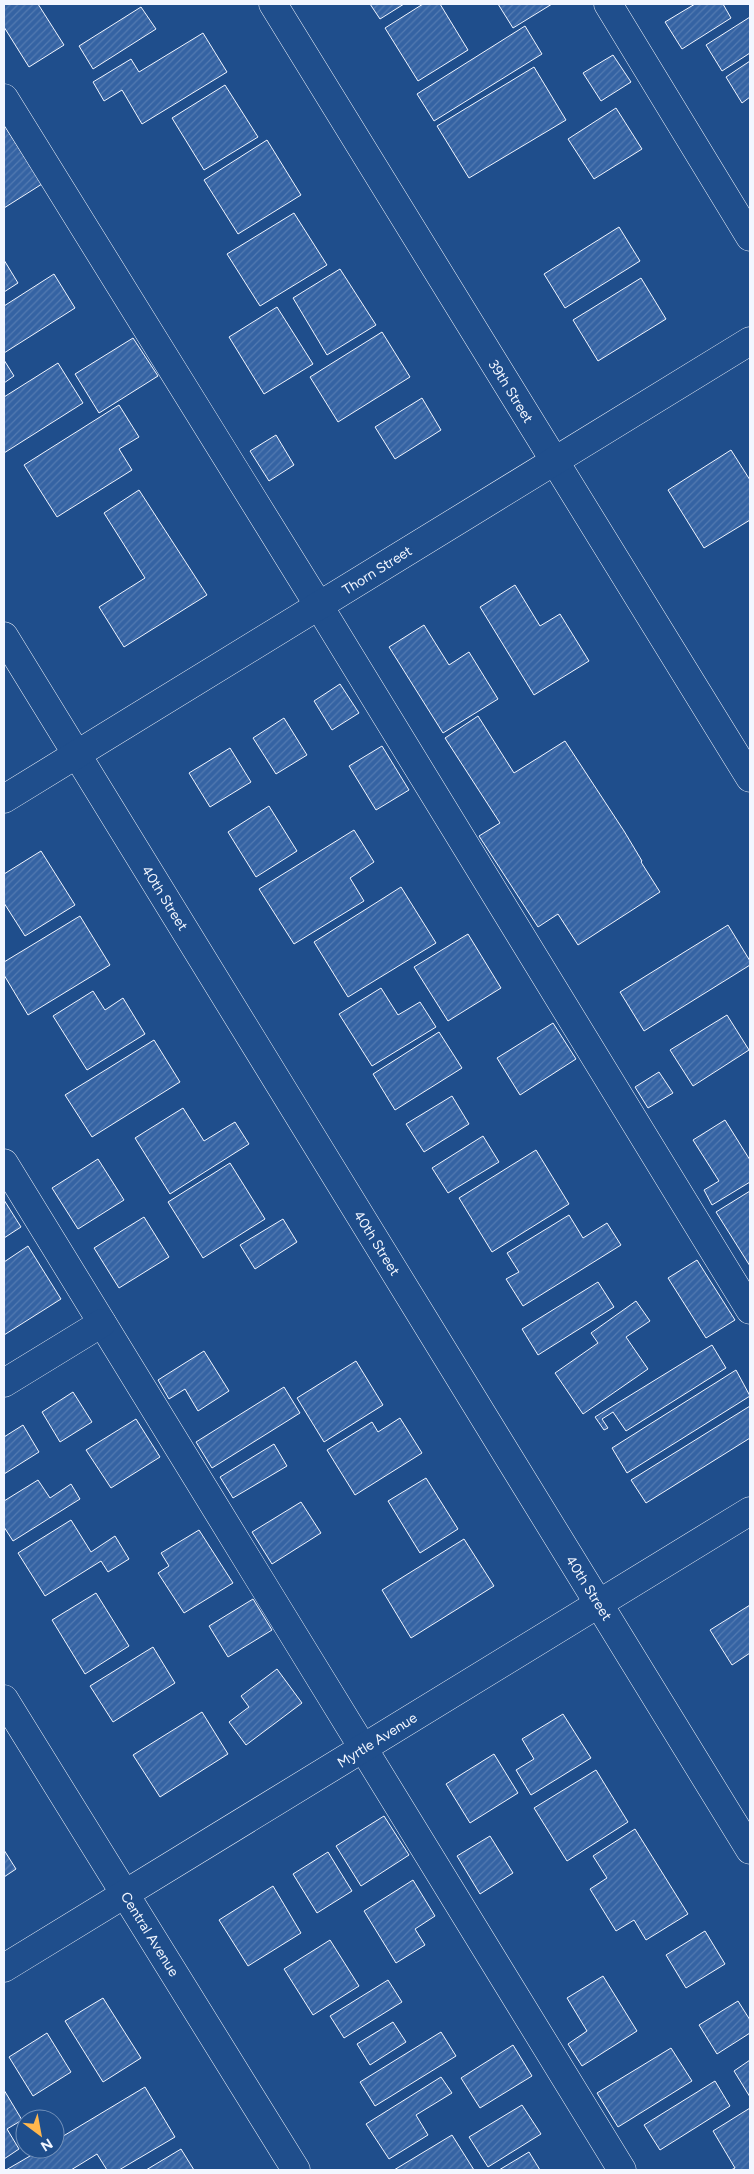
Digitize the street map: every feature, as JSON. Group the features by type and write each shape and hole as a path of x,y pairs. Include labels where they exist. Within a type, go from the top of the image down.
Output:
{"street":[{"name":"39th Street","path":"273,4 750,778"},
{"path":"608,4 750,237"},
{"path":"4,98 319,606 750,1310"},
{"name":"Thorn Street","path":"4,799 750,341"},
{"name":"40th Street","path":"4,636 750,1850"},
{"path":"4,1163 622,2170"},
{"path":"4,1383 102,1323"},
{"name":"Myrtle Avenue","path":"4,1968 750,1511"},
{"name":"Central Avenue","path":"4,1699 296,2170"}],"building":[{"path":"4,4 38,4 64,45 29,67 4,27"},
{"path":"370,4 404,4 380,19"},
{"path":"423,4 440,4 468,50 418,81 385,28"},
{"path":"498,4 552,4 513,28"},
{"path":"695,4 723,4 731,18 682,49 665,22"},
{"path":"141,7 156,29 93,69 79,46"},
{"path":"750,17 750,53 722,71 706,45"},
{"path":"525,26 542,54 434,121 417,94"},
{"path":"203,33 227,72 142,124 122,90 104,101 93,82 131,59 139,72"},
{"path":"613,55 631,82 601,101 583,73"},
{"path":"750,61 750,97 742,103 726,77"},
{"path":"534,67 566,120 469,178 437,126"},
{"path":"225,85 258,137 204,170 172,118"},
{"path":"616,108 642,149 594,179 568,139"},
{"path":"4,125 42,184 4,208"},
{"path":"267,140 301,195 238,234 204,180"},
{"path":"294,213 327,265 260,306 227,254"},
{"path":"619,227 640,261 565,308 544,274"},
{"path":"4,260 18,283 4,292"},
{"path":"340,269 376,325 327,355 293,298"},
{"path":"54,274 75,308 4,353 4,306"},
{"path":"641,278 666,319 598,361 573,320"},
{"path":"277,307 313,364 264,394 229,337"},
{"path":"382,332 410,377 338,422 310,377"},
{"path":"133,338 158,376 99,413 75,374"},
{"path":"4,360 14,376 4,383"},
{"path":"58,363 83,403 4,453 4,397"},
{"path":"422,398 441,430 395,459 375,427"},
{"path":"119,405 139,437 119,449 132,470 57,517 24,465"},
{"path":"276,435 294,465 269,481 250,451"},
{"path":"731,450 750,480 750,520 704,548 668,490"},
{"path":"139,490 207,595 124,647 99,607 145,578 104,513"},
{"path":"515,585 540,626 560,614 589,661 534,695 480,607"},
{"path":"424,625 449,665 469,652 498,699 443,733 389,647"},
{"path":"340,684 359,713 332,730 314,701"},
{"path":"478,716 514,773 565,741 624,831 660,892 578,945 558,914 538,927 479,836 500,823 445,738"},
{"path":"284,718 307,755 276,774 253,738"},
{"path":"382,746 409,790 376,810 349,766"},
{"path":"230,748 251,782 210,807 189,773"},
{"path":"269,806 297,851 256,877 228,832"},
{"path":"354,830 374,862 350,878 364,901 294,944 259,889"},
{"path":"41,851 75,905 25,936 4,903 4,874"},
{"path":"401,887 436,943 348,997 314,942"},
{"path":"80,916 110,965 28,1015 4,975 4,962"},
{"path":"728,925 750,961 750,965 644,1031 620,992"},
{"path":"468,934 501,988 448,1021 414,967"},
{"path":"381,988 398,1015 420,1002 436,1027 372,1066 339,1014"},
{"path":"93,991 105,1010 123,998 145,1034 87,1070 53,1016"},
{"path":"727,1015 749,1050 693,1086 670,1050"},
{"path":"553,1023 576,1059 520,1095 497,1058"},
{"path":"439,1032 462,1068 395,1110 373,1074"},
{"path":"154,1040 180,1082 92,1137 65,1095"},
{"path":"659,1072 673,1093 648,1108 635,1087"},
{"path":"452,1096 469,1124 424,1152 406,1124"},
{"path":"183,1108 204,1141 235,1122 249,1144 170,1194 135,1138"},
{"path":"725,1120 750,1160 750,1182 712,1205 704,1190 719,1181 693,1140"},
{"path":"483,1136 499,1162 448,1193 432,1168"},
{"path":"536,1150 569,1204 492,1252 459,1198"},
{"path":"98,1159 124,1200 78,1229 52,1188"},
{"path":"230,1163 265,1219 203,1258 168,1202"},
{"path":"750,1191 750,1266 716,1212"},
{"path":"4,1200 21,1227 4,1238"},
{"path":"569,1215 583,1238 607,1223 621,1245 523,1306 506,1279 519,1272 507,1253"},
{"path":"144,1217 169,1257 119,1288 94,1248"},
{"path":"283,1219 297,1242 255,1269 240,1245"},
{"path":"28,1246 61,1299 4,1335 4,1262"},
{"path":"697,1260 735,1320 706,1338 668,1278"},
{"path":"598,1282 614,1307 538,1355 522,1329"},
{"path":"636,1301 650,1321 626,1337 648,1369 583,1414 555,1373 598,1343 591,1333"},
{"path":"712,1345 726,1368 626,1431 613,1412 602,1419 608,1428 604,1430 595,1417"},
{"path":"204,1351 229,1391 198,1411 185,1389 169,1399 158,1380"},
{"path":"356,1361 383,1405 324,1442 297,1398"},
{"path":"736,1370 750,1396 627,1473 612,1448"},
{"path":"284,1387 300,1413 212,1468 196,1442"},
{"path":"73,1392 92,1422 60,1442 42,1412"},
{"path":"750,1406 750,1438 646,1503 631,1480"},
{"path":"400,1418 422,1453 355,1495 327,1450 372,1422 378,1432"},
{"path":"136,1419 160,1457 111,1488 86,1450"},
{"path":"23,1425 39,1452 4,1474 4,1437"},
{"path":"274,1444 287,1466 233,1498 220,1477"},
{"path":"426,1478 458,1529 420,1553 388,1501"},
{"path":"38,1480 50,1498 71,1484 80,1499 13,1541 4,1527 4,1501"},
{"path":"301,1502 321,1533 272,1564 252,1532"},
{"path":"71,1520 91,1552 115,1536 129,1559 108,1572 101,1561 45,1596 18,1553"},
{"path":"199,1530 233,1583 184,1613 158,1573 169,1566 161,1553"},
{"path":"464,1539 494,1586 411,1638 382,1590"},
{"path":"96,1593 129,1646 85,1674 52,1620"},
{"path":"253,1599 272,1630 228,1657 209,1626"},
{"path":"750,1605 750,1653 732,1665 710,1630"},
{"path":"153,1647 175,1683 113,1722 90,1686"},
{"path":"277,1669 302,1703 246,1745 229,1722 249,1707 241,1696"},
{"path":"202,1712 228,1754 160,1797 133,1755"},
{"path":"563,1714 591,1758 531,1795 516,1770 534,1759 522,1739"},
{"path":"494,1754 518,1793 470,1823 446,1784"},
{"path":"596,1770 628,1822 567,1861 534,1808"},
{"path":"384,1816 409,1855 361,1886 336,1846"},
{"path":"635,1829 688,1914 646,1940 634,1920 616,1931 590,1889 607,1878 593,1856"},
{"path":"490,1836 513,1873 480,1894 457,1856"},
{"path":"4,1850 16,1869 4,1877"},
{"path":"328,1852 352,1891 317,1913 293,1874"},
{"path":"413,1880 435,1916 415,1929 425,1945 396,1963 364,1911"},
{"path":"273,1886 301,1933 248,1966 219,1920"},
{"path":"705,1931 725,1964 686,1988 666,1955"},
{"path":"330,1940 359,1986 313,2015 284,1969"},
{"path":"603,1976 637,2031 582,2066 568,2044 587,2031 567,1998"},
{"path":"388,1980 402,2002 344,2038 330,2016"},
{"path":"103,1998 141,2058 103,2082 65,2021"},
{"path":"738,2001 750,2020 750,2033 717,2054 699,2025"},
{"path":"393,2022 406,2042 370,2065 357,2044"},
{"path":"441,2032 456,2056 375,2106 360,2082"},
{"path":"47,2033 71,2072 33,2096 9,2057"},
{"path":"513,2045 532,2076 480,2108 461,2078"},
{"path":"671,2048 692,2081 618,2127 597,2093"},
{"path":"750,2060 750,2097 734,2071"},
{"path":"441,2077 452,2093 416,2115 428,2135 389,2159 366,2124"},
{"path":"715,2081 730,2106 660,2150 644,2125"},
{"path":"145,2087 175,2137 119,2170 107,2170 97,2154 71,2170 6,2170 25,2159 65,2159 65,2135"},
{"path":"4,2090 15,2109 15,2124 7,2129 15,2142 15,2152 4,2159"},
{"path":"522,2105 541,2134 488,2167 469,2137"},
{"path":"750,2108 750,2170 731,2170 735,2168 713,2131"},
{"path":"452,2135 474,2170 394,2170"},
{"path":"181,2149 194,2170 146,2170"},
{"path":"529,2152 540,2170 499,2170"}]}
